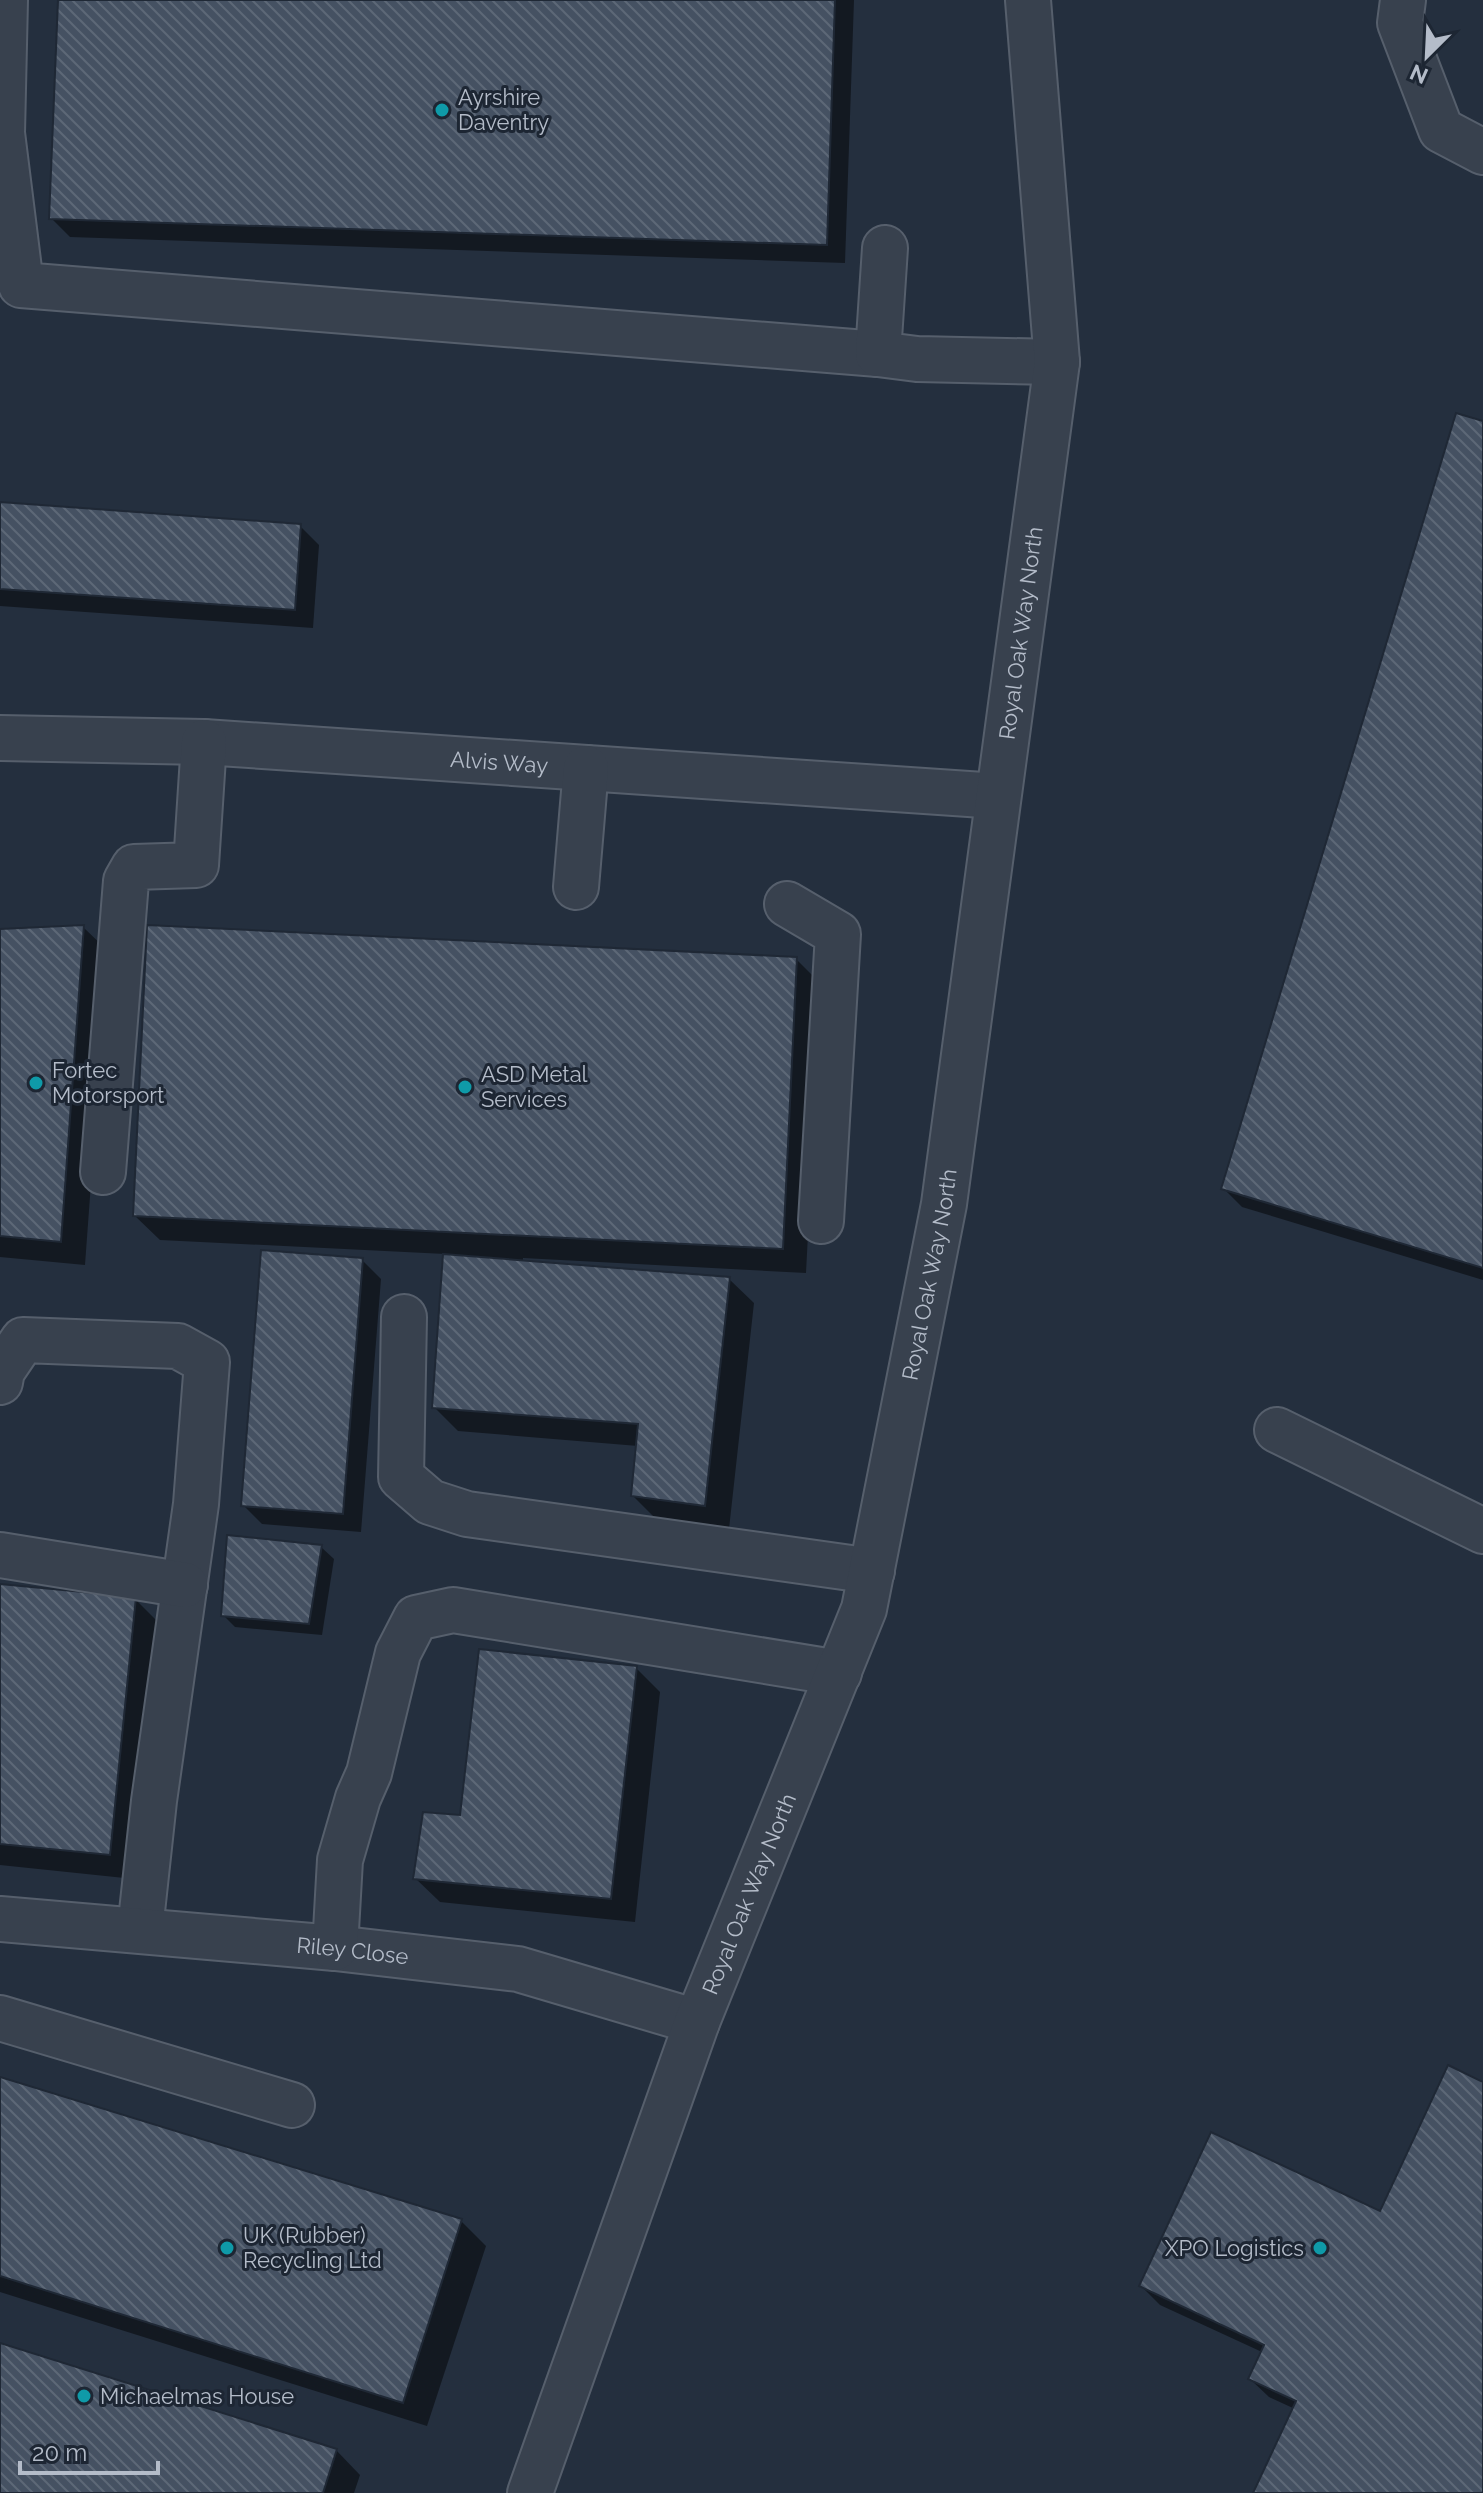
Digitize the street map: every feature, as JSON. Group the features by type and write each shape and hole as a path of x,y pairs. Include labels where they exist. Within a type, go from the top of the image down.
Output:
{"street":[{"path":"5,0 2,133 21,285 917,359 1057,362"},
{"name":"Royal Oak Way North","path":"530,2493 697,2022 864,1609 872,1571 944,1204 1057,362 1028,0"},
{"path":"1403,0 1400,23 1441,130 1483,152"},
{"path":"878,354 885,248"},
{"name":"Alvis Way","path":"0,738 204,742 998,796"},
{"path":"103,1172 126,881 134,867 196,865 204,742"},
{"path":"576,887 586,768"},
{"path":"787,904 838,934 821,1221"},
{"path":"404,1317 401,1477 430,1502 467,1514 872,1571"},
{"path":"0,1382 2,1371 23,1340 178,1346 207,1362 196,1504 154,1801 140,1930"},
{"path":"1277,1430 1483,1531"},
{"path":"0,1555 185,1585"},
{"path":"335,1948 340,1860 358,1798 369,1773 398,1653 416,1618 453,1610 839,1673"},
{"name":"Riley Close","path":"0,1919 335,1948 518,1969 697,2022"},
{"path":"0,2018 292,2105"}],"building":[{"name":"Ayrshire Daventry","path":"58,0 835,0 827,245 49,219"},
{"path":"1456,413 1483,421 1483,1268 1221,1189"},
{"path":"0,502 301,524 295,610 0,589"},
{"name":"Fortec Motorsport","path":"84,925 61,1242 0,1236 0,929"},
{"name":"ASD Metal Services","path":"147,925 797,957 783,1249 133,1216"},
{"path":"261,1250 363,1258 343,1514 241,1506"},
{"path":"443,1254 730,1277 705,1506 631,1496 638,1424 432,1408"},
{"path":"227,1535 322,1545 309,1624 221,1616"},
{"path":"0,1584 136,1597 110,1855 0,1844"},
{"path":"479,1649 637,1666 611,1899 413,1879 423,1812 460,1815"},
{"name":"XPO Logistics","path":"1448,2065 1483,2082 1483,2493 1253,2493 1296,2401 1248,2379 1264,2345 1139,2286 1211,2132 1380,2211"},
{"name":"UK (Rubber) Recycling Ltd","path":"0,2077 462,2219 403,2403 0,2276"},
{"name":"Michaelmas House","path":"0,2343 337,2449 323,2493 0,2493"}],"place":[{"name":"Ayrshire Daventry","path":"442,110"},
{"name":"Fortec Motorsport","path":"36,1083"},
{"name":"ASD Metal Services","path":"465,1087"},
{"name":"UK (Rubber) Recycling Ltd","path":"227,2248"},
{"name":"XPO Logistics","path":"1320,2248"},
{"name":"Michaelmas House","path":"84,2396"}]}
